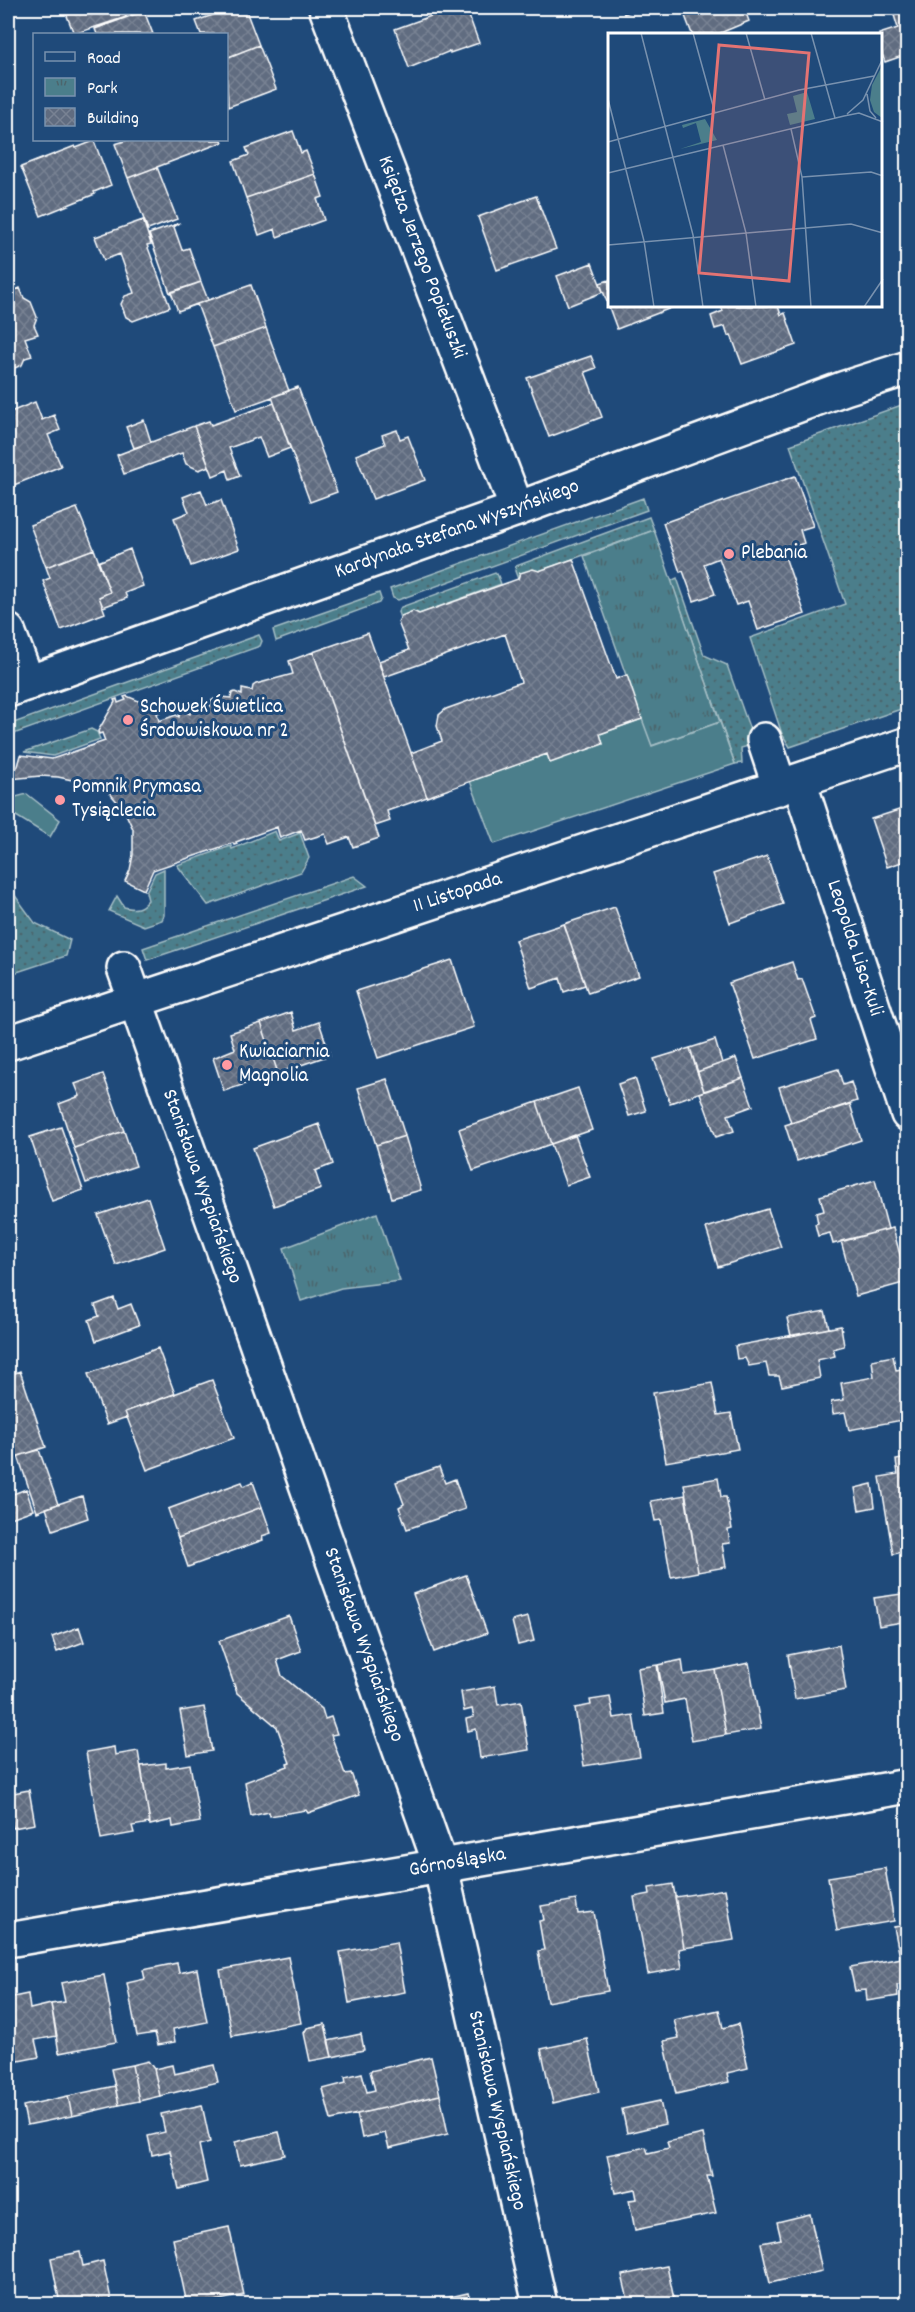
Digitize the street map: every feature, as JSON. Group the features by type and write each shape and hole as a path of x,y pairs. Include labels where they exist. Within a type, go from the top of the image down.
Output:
{"street":[{"name":"Księdza Jerzego Popiełuszki","path":"326,8 517,509"},
{"name":"Kardynała Stefana Wyszyńskiego","path":"18,687 517,509 845,388 908,368"},
{"path":"8,631 18,687"},
{"name":"Leopolda Lisa-Kuli","path":"764,740 789,784 908,1114"},
{"name":"11 Listopada","path":"8,1043 908,744"},
{"name":"Stanisława Wyspiańskiego","path":"124,968 440,1864 540,2304"},
{"name":"Górnośląska","path":"8,1940 440,1864 908,1786"}],"green space":[{"path":"907,403 907,707 790,747 782,734 750,638 845,604 790,445"},
{"path":"643,498 647,510 398,600 393,598 390,589"},
{"path":"649,517 654,530 539,571 520,573 518,579 516,566"},
{"path":"654,530 720,722 651,746 584,556"},
{"path":"495,573 501,584 419,614 413,611 400,618 398,612 401,607"},
{"path":"677,578 704,655 727,665 755,744 741,748 742,763 735,764 671,581"},
{"path":"379,593 381,599 379,603 276,641 273,630"},
{"path":"259,635 262,641 260,646 8,736 8,725"},
{"path":"642,719 652,746 720,722 735,764 494,844 470,781 547,754 603,744 600,734"},
{"path":"91,729 97,732 100,739 53,756 24,752"},
{"path":"27,794 60,820 50,837 8,811 8,799"},
{"path":"275,831 279,841 300,833 309,858 301,872 208,905 177,865 231,846 232,849"},
{"path":"164,869 164,915 162,920 144,926 109,911 117,896 124,907 135,908 143,905 148,900 146,892 155,873"},
{"path":"354,876 367,886 147,960 143,948"},
{"path":"8,886 35,923 70,940 66,956 8,975"},
{"path":"377,1213 400,1281 341,1288 301,1301 284,1248"}],"building":[{"path":"64,8 123,8 126,17 74,33"},
{"path":"232,8 245,8 259,45 228,57 228,33 201,33 196,21"},
{"path":"453,8 466,8 479,43 450,53 450,51 409,68 395,29"},
{"path":"622,8 640,8 624,14"},
{"path":"682,8 744,8 749,21 720,33 692,33"},
{"path":"908,8 908,54 885,62 882,54 882,33 898,28 893,12"},
{"path":"144,11 153,33 97,33 95,29"},
{"path":"259,45 276,89 228,107 228,57"},
{"path":"293,131 301,153 306,151 315,174 246,198 233,161 249,155 246,148"},
{"path":"94,141 111,185 41,216 21,167"},
{"path":"125,141 223,142 128,178 115,144"},
{"path":"157,167 177,219 148,230 128,178"},
{"path":"315,174 323,197 317,199 324,220 277,237 275,229 259,235 246,198"},
{"path":"536,196 556,249 497,270 478,217"},
{"path":"143,220 151,244 147,245 170,307 133,321 126,317 121,304 125,296 134,293 120,254 104,260 95,237"},
{"path":"180,223 174,227 182,250 189,248 201,282 170,293 149,234"},
{"path":"592,263 603,292 568,306 557,276"},
{"path":"608,280 608,305 600,283"},
{"path":"201,282 208,300 178,311 171,292"},
{"path":"251,285 266,328 213,347 197,304"},
{"path":"20,288 24,298 31,302 37,317 34,325 38,334 25,338 32,356 25,358 22,365 10,370 8,369 8,293"},
{"path":"609,308 671,308 617,329"},
{"path":"722,308 779,308 781,315 785,313 796,345 742,364 731,335 728,336 725,326 715,329 711,316 723,311"},
{"path":"266,328 289,391 236,410 213,347"},
{"path":"591,356 596,368 585,372 602,417 549,437 527,378"},
{"path":"298,387 337,492 310,502 272,397"},
{"path":"35,402 42,420 54,415 60,430 48,435 61,466 14,485 13,482 8,485 8,413"},
{"path":"274,403 290,448 267,457 259,437 229,448 240,476 230,480 227,470 213,476 194,426 209,421 211,425"},
{"path":"144,420 151,442 134,448 126,427"},
{"path":"194,426 209,466 199,470 186,464 182,453 124,474 117,455"},
{"path":"397,430 400,439 408,436 425,480 373,499 356,455 385,444 382,435"},
{"name":"Plebania","path":"795,476 813,526 800,530 804,543 783,551 805,614 758,630 748,601 736,605 719,558 704,564 715,594 694,601 683,571 680,572 663,523"},
{"path":"201,490 207,505 221,500 239,549 191,566 174,518 189,512 183,497"},
{"path":"77,508 94,549 46,567 30,525"},
{"path":"94,549 110,592 99,597 105,613 61,630 43,581 50,578 46,567"},
{"path":"130,549 143,586 125,593 127,598 103,607 99,597 110,592 98,562"},
{"path":"573,559 616,679 627,675 642,719 600,734 603,744 550,763 547,754 427,797 411,753 442,741 437,726 439,715 446,709 521,682 505,634 384,677 379,661 409,650 398,622 401,616 413,611 419,614 518,579 520,573 533,569 539,571"},
{"path":"368,633 427,797 387,811 390,821 375,826 313,652"},
{"path":"313,652 379,838 353,847 349,837 329,844 325,834 305,840 301,830 280,838 277,827 236,842 237,844 233,843 153,870 144,890 125,881 133,855 133,829 124,810 108,791 91,784 58,777 10,779 9,776 18,766 21,755 52,759 105,741 102,733 99,734 98,731 115,702 114,700 117,699 118,703 126,700 124,697 127,696 160,710 157,713 159,721 176,715 179,717 180,712 183,711 190,714 193,707 200,710 201,704 210,706 214,699 221,702 221,697 231,698 232,693 235,692 242,695 242,689 252,691 256,684 293,674 289,661"},
{"path":"908,807 908,860 887,867 871,819"},
{"path":"767,856 783,904 730,923 713,874"},
{"path":"615,907 639,976 588,993 564,924"},
{"path":"564,924 585,985 564,992 560,978 531,988 515,940"},
{"path":"452,960 474,1027 378,1058 356,991"},
{"path":"792,962 798,980 802,979 816,1018 811,1020 817,1039 755,1059 729,983"},
{"path":"291,1012 296,1030 319,1022 330,1055 278,1073 261,1023"},
{"path":"261,1023 278,1073 224,1091 213,1058 235,1049 230,1033"},
{"path":"715,1040 722,1063 697,1072 690,1048"},
{"path":"690,1048 704,1091 670,1103 654,1059"},
{"path":"736,1058 743,1078 704,1091 697,1072"},
{"path":"838,1069 843,1085 851,1082 857,1101 791,1123 779,1087"},
{"path":"103,1074 124,1131 74,1148 59,1104 80,1096 75,1084"},
{"path":"635,1078 646,1111 629,1116 618,1084"},
{"path":"743,1078 753,1106 728,1115 734,1131 716,1137 700,1093"},
{"path":"387,1079 405,1136 376,1145 358,1088"},
{"path":"578,1088 592,1130 551,1144 537,1102"},
{"path":"537,1102 551,1144 473,1171 459,1129"},
{"path":"850,1104 861,1140 797,1161 785,1125"},
{"path":"319,1124 333,1164 315,1171 321,1189 274,1206 253,1148"},
{"path":"61,1127 83,1190 52,1201 30,1137"},
{"path":"124,1131 136,1166 86,1183 74,1148"},
{"path":"575,1135 590,1177 566,1185 551,1144"},
{"path":"405,1136 421,1190 392,1198 376,1145"},
{"path":"875,1180 888,1229 833,1244 830,1233 818,1236 815,1224 818,1223 816,1213 824,1211 820,1196"},
{"path":"148,1198 165,1248 116,1265 98,1215"},
{"path":"768,1209 781,1247 718,1267 706,1228"},
{"path":"893,1228 907,1282 856,1296 841,1241"},
{"path":"114,1298 118,1309 131,1304 139,1325 96,1341 89,1320 99,1316 95,1305"},
{"path":"825,1311 829,1328 791,1336 787,1318"},
{"path":"841,1326 844,1346 833,1349 835,1356 817,1360 820,1378 782,1386 779,1376 769,1376 766,1363 749,1366 745,1358 737,1359 735,1346"},
{"path":"158,1348 175,1394 125,1412 127,1417 107,1424 88,1374"},
{"path":"893,1356 896,1370 908,1368 908,1419 849,1430 845,1412 833,1414 831,1402 844,1400 841,1383 874,1377 872,1360"},
{"path":"20,1371 46,1447 13,1458 8,1443 8,1376"},
{"path":"212,1380 234,1438 147,1470 125,1412"},
{"path":"712,1383 718,1415 731,1413 738,1449 666,1462 653,1393"},
{"path":"39,1450 58,1504 37,1512 18,1456"},
{"path":"908,1458 908,1551 893,1554 880,1477 898,1474 896,1460"},
{"path":"439,1467 445,1483 455,1479 465,1509 407,1529 399,1507 404,1504 396,1482"},
{"path":"718,1478 721,1497 726,1497 732,1529 728,1530 730,1543 722,1544 726,1567 698,1572 684,1484"},
{"path":"242,1482 244,1486 253,1482 262,1507 178,1538 168,1509"},
{"path":"872,1484 875,1507 859,1510 855,1488"},
{"path":"26,1489 33,1510 8,1519 8,1496"},
{"path":"685,1495 698,1572 671,1577 661,1520 655,1521 651,1501"},
{"path":"82,1496 88,1518 53,1530 46,1508"},
{"path":"262,1507 271,1533 262,1536 263,1540 188,1567 178,1538"},
{"path":"466,1575 487,1633 434,1652 413,1594"},
{"path":"908,1593 908,1621 879,1626 874,1598"},
{"path":"289,1616 301,1651 277,1660 282,1676 322,1709 325,1719 331,1717 337,1734 331,1735 345,1774 351,1773 359,1795 308,1813 306,1810 270,1816 269,1812 251,1816 245,1782 288,1766 287,1764 290,1763 277,1727 237,1693 219,1641"},
{"path":"528,1617 534,1641 518,1645 512,1621"},
{"path":"79,1627 84,1642 57,1652 52,1637"},
{"path":"839,1645 846,1690 795,1699 788,1655"},
{"path":"682,1660 684,1675 715,1670 726,1735 692,1741 685,1699 665,1703 658,1665"},
{"path":"749,1663 761,1729 726,1735 715,1670"},
{"path":"657,1665 664,1713 645,1716 638,1668"},
{"path":"495,1686 498,1705 521,1701 529,1750 480,1758 476,1729 468,1731 466,1719 474,1717 472,1709 464,1711 461,1692"},
{"path":"610,1697 614,1718 633,1715 640,1757 584,1766 575,1708 591,1705 590,1700"},
{"path":"204,1707 212,1751 188,1755 180,1711"},
{"path":"114,1747 115,1755 138,1751 150,1823 132,1826 134,1833 101,1839 86,1752"},
{"path":"166,1763 166,1768 190,1764 200,1822 173,1827 172,1820 150,1825 141,1766"},
{"path":"29,1790 35,1824 13,1828 8,1794"},
{"path":"885,1868 894,1921 837,1931 828,1877"},
{"path":"673,1884 684,1948 679,1949 682,1968 648,1974 634,1897 650,1894 649,1888"},
{"path":"725,1889 734,1940 684,1948 675,1897"},
{"path":"576,1900 578,1914 594,1912 608,1991 547,2002 538,1951 544,1950 539,1921 544,1920 541,1906"},
{"path":"908,1925 908,1957 900,1958 894,1927"},
{"path":"396,1942 405,1992 349,2003 340,1952"},
{"path":"288,1957 301,2023 232,2036 220,1970"},
{"path":"908,1957 908,1983 897,1985 898,1996 867,2001 866,1990 855,1991 850,1967"},
{"path":"177,1963 179,1973 197,1969 207,2022 173,2029 175,2042 158,2045 155,2033 137,2036 127,1983 145,1979 143,1970"},
{"path":"104,1975 116,2042 59,2053 51,2004 65,2002 61,1983"},
{"path":"28,1994 30,2009 51,2004 57,2036 35,2040 39,2057 8,2063 8,1998"},
{"path":"719,2010 723,2028 738,2024 748,2068 727,2073 729,2082 676,2094 664,2041 679,2038 674,2020"},
{"path":"325,2024 332,2057 310,2061 304,2033 307,2028"},
{"path":"361,2034 364,2050 332,2057 328,2041"},
{"path":"587,2039 599,2092 553,2103 541,2049"},
{"path":"431,2057 440,2095 331,2120 323,2089 346,2083 345,2077 362,2073 367,2092 375,2090 370,2071"},
{"path":"148,2061 154,2069 160,2096 139,2101 132,2065"},
{"path":"132,2065 139,2101 119,2105 111,2069"},
{"path":"172,2065 174,2074 214,2065 218,2082 160,2096 154,2069"},
{"path":"115,2086 119,2105 72,2116 68,2096"},
{"path":"440,2095 448,2134 389,2148 385,2133 362,2138 357,2114"},
{"path":"68,2096 72,2116 27,2125 23,2106"},
{"path":"660,2101 665,2124 627,2133 622,2109"},
{"path":"202,2105 210,2142 199,2145 207,2182 179,2189 170,2151 152,2155 148,2136 165,2132 161,2114"},
{"path":"279,2132 285,2155 240,2165 235,2142"},
{"path":"703,2134 712,2176 707,2176 716,2213 635,2230 629,2200 637,2199 635,2189 615,2193 607,2155 646,2147 648,2153 669,2148 667,2142"},
{"path":"810,2214 822,2271 770,2283 761,2243 781,2239 777,2222"},
{"path":"229,2227 244,2295 200,2304 187,2304 173,2239"},
{"path":"80,2252 83,2266 103,2261 112,2304 60,2304 51,2258"},
{"path":"667,2266 675,2304 621,2304 620,2302 628,2300 622,2275"},
{"path":"468,2293 471,2304 428,2304 428,2302"},
{"path":"267,2298 269,2304 255,2304 254,2301"}],"place":[{"name":"Plebania","path":"729,554"},
{"name":"Schowek Świetlica Środowiskowa nr 2","path":"128,720"},
{"name":"Pomnik Prymasa Tysiąclecia","path":"60,800"},
{"name":"Kwiaciarnia Magnolia","path":"227,1065"}]}
